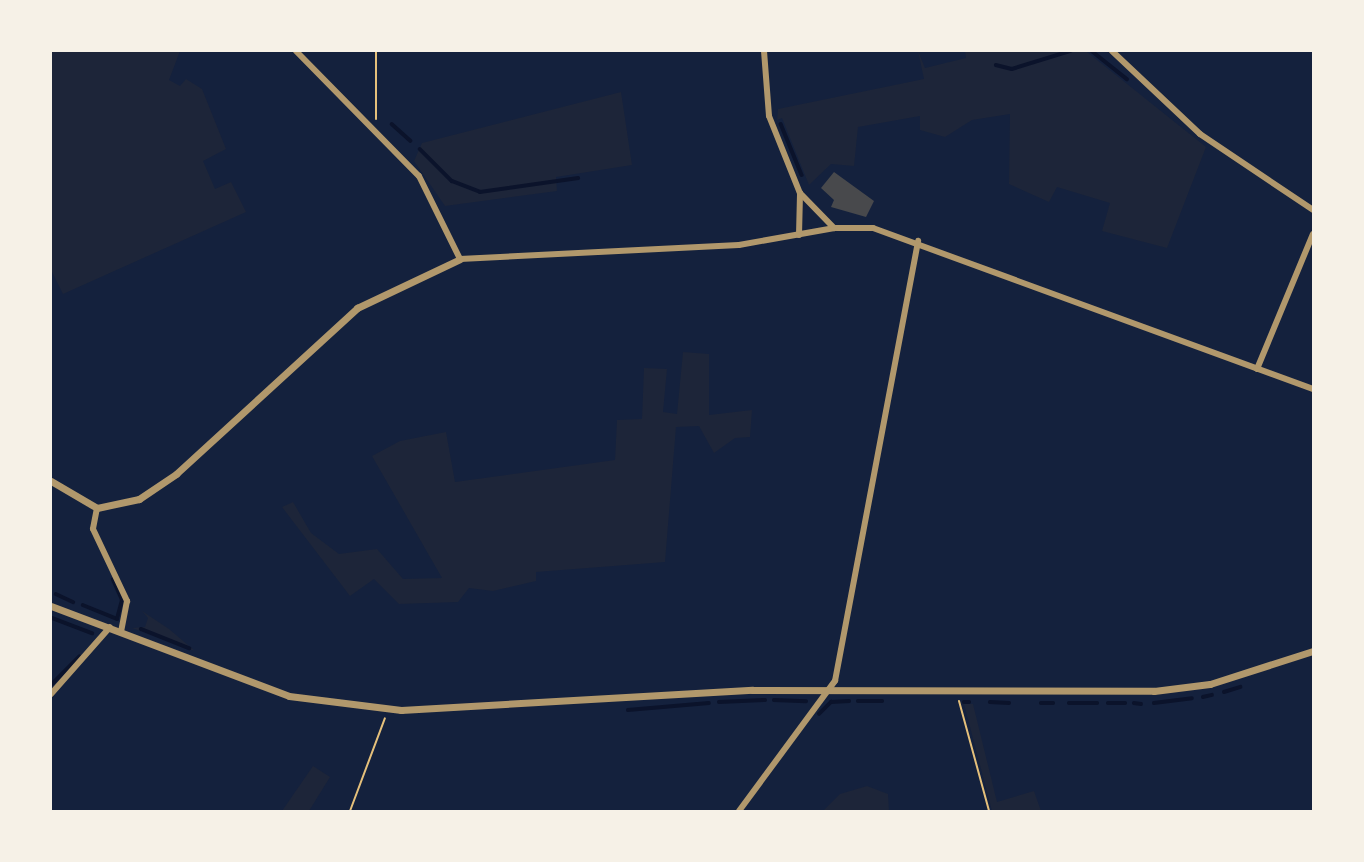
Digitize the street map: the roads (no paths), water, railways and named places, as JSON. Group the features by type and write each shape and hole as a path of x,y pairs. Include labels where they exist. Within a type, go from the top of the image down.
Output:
{"street":[{"path":"296,51 376,138 428,189 460,259"},
{"path":"764,51 769,116 800,194 799,235"},
{"path":"1112,51 1200,134 1313,210"},
{"path":"800,194 834,228"},
{"path":"51,481 97,508 120,508 159,486 357,308 460,259 739,245 834,228 873,228 918,241 1313,389"},
{"path":"1257,369 1313,234"},
{"path":"739,811 835,681 918,241"},
{"path":"97,508 93,529 127,601 121,632"},
{"path":"51,606 289,696 386,710 827,689 1176,690 1313,652"},
{"path":"51,694 110,627"}],"waterway":[{"path":"996,65 1012,69 1070,51"},
{"path":"1092,51 1127,79"},
{"path":"392,124 411,141"},
{"path":"781,124 802,175"},
{"path":"420,149 452,181 480,192 578,178"},
{"path":"83,605 117,619 122,600 113,580"},
{"path":"56,594 73,602"},
{"path":"52,618 92,633"},
{"path":"141,629 189,648"},
{"path":"51,685 79,657"},
{"path":"1224,692 1240,687"},
{"path":"1203,697 1212,695"},
{"path":"1154,703 1192,698"},
{"path":"719,702 765,700"},
{"path":"774,700 806,701"},
{"path":"819,714 831,702 849,701"},
{"path":"858,701 882,701"},
{"path":"964,702 969,702"},
{"path":"990,702 1009,703"},
{"path":"628,710 709,703"},
{"path":"1041,703 1053,703"},
{"path":"1069,703 1097,703"},
{"path":"1108,703 1125,703"},
{"path":"1134,703 1141,704"}]}
